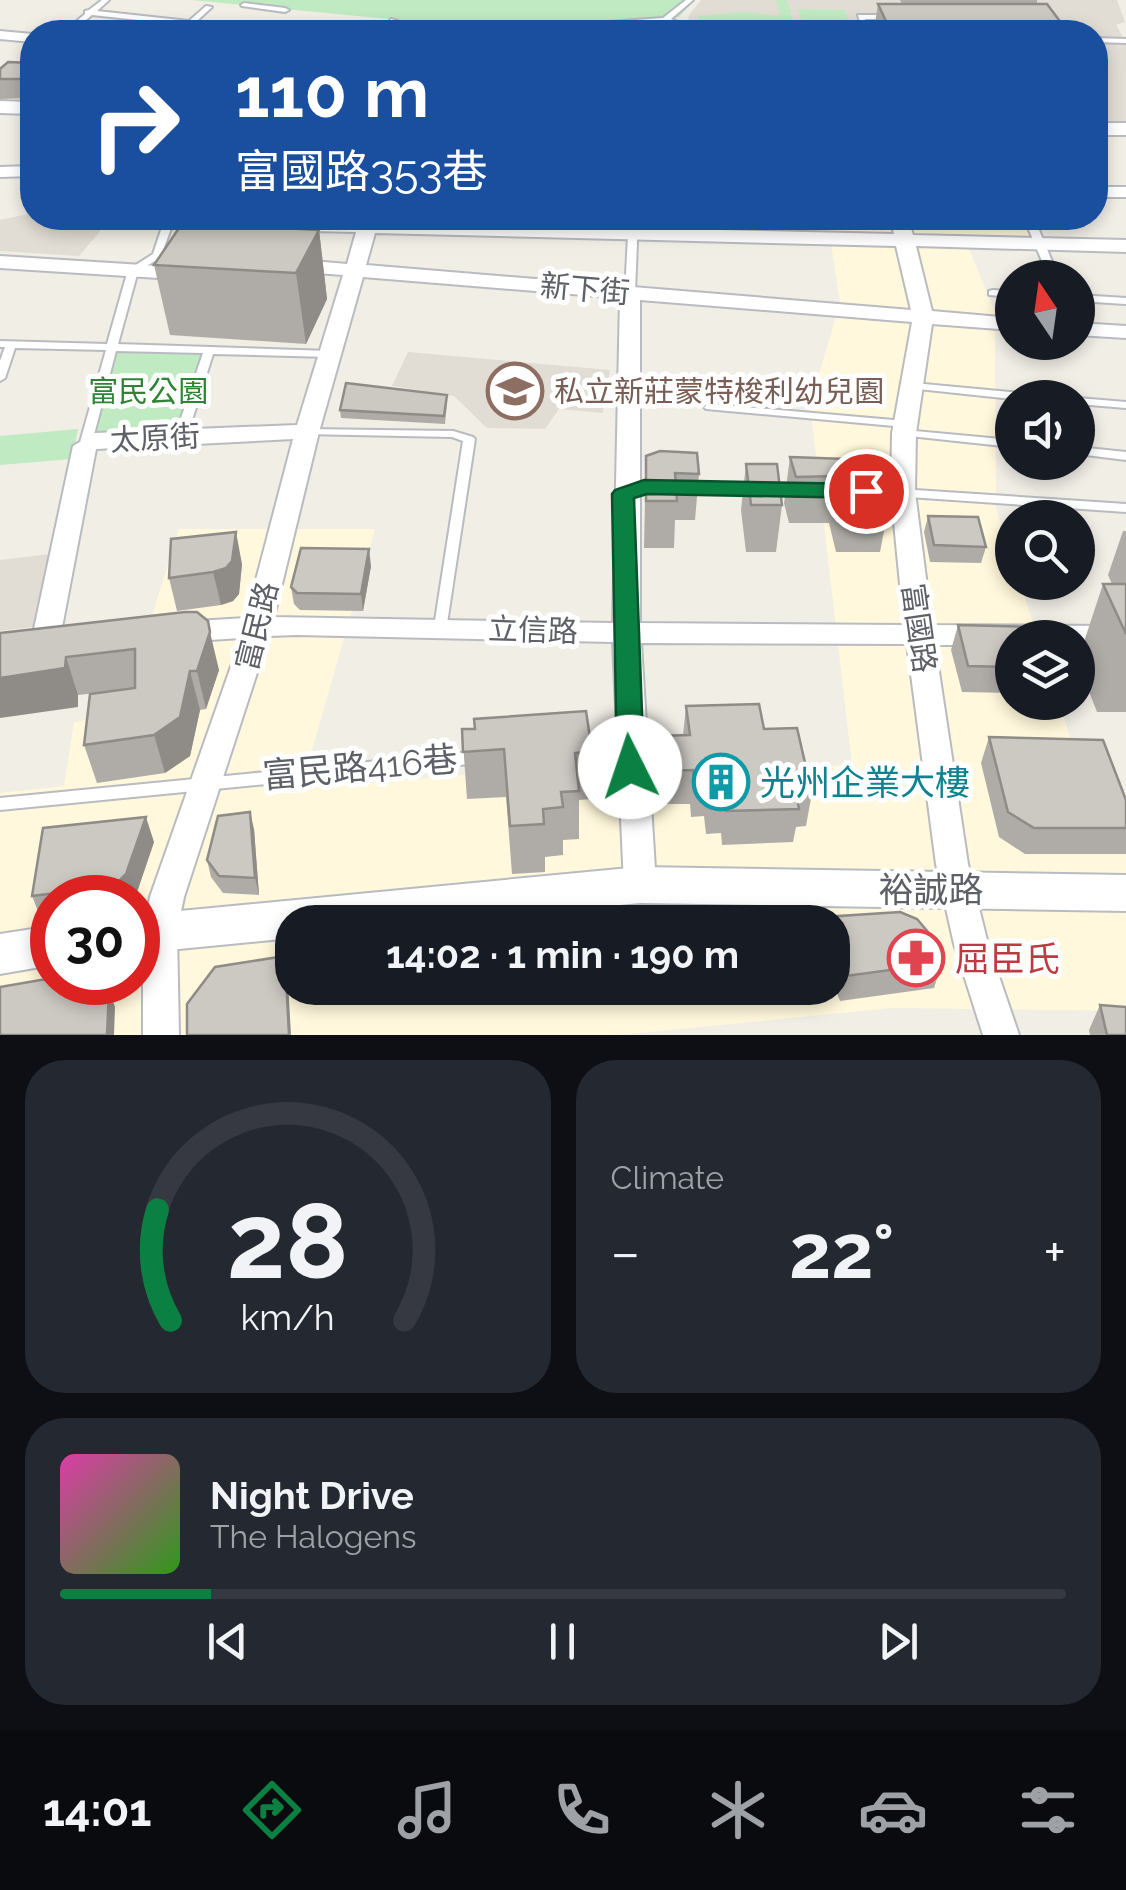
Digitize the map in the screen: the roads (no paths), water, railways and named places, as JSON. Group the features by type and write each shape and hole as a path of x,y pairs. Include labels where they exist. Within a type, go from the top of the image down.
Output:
{"street":[{"name":"富民路","path":"160,912 247,670 307,432 367,230"},
{"path":"902,230 1041,246 1126,246"},
{"name":"富國路","path":"902,230 923,316 904,428 903,492 920,637 957,888 1001,1035"},
{"path":"0,262 133,270 211,268 156,256"},
{"name":"新下街","path":"267,271 630,292 995,322"},
{"path":"630,292 634,491 624,633 640,885"},
{"path":"1095,331 1126,332"},
{"name":"太原街","path":"46,643 85,446 96,440 307,432"},
{"name":"立信路","path":"152,634 256,627 442,627 920,637 1126,636"},
{"path":"15,646 81,640"},
{"name":"裕誠路","path":"160,931 640,885 1126,894"},
{"path":"0,954 30,949"},
{"name":"富民路","path":"158,1005 161,1035"}],"lane":[{"path":"79,20 106,0"},
{"path":"656,20 666,19 690,0"},
{"path":"244,5 285,10 274,20"},
{"path":"193,20 208,7"},
{"path":"87,12 162,20"},
{"path":"862,20 900,17"},
{"path":"85,446 133,270 156,256 166,230"},
{"path":"630,292 632,230"},
{"path":"1034,230 1047,260"},
{"path":"1095,299 1126,301"},
{"path":"0,378 6,344 329,354"},
{"path":"182,436 209,350"},
{"path":"913,386 995,394"},
{"path":"1095,402 1126,405"},
{"path":"710,407 995,441"},
{"path":"307,432 453,434 469,439 442,627"},
{"path":"1095,453 1126,456"},
{"path":"664,487 824,490"},
{"path":"863,491 1126,508"},
{"path":"557,750 596,747 628,734"},
{"name":"富民路416巷","path":"0,804 209,780 499,755"}],"place":[{"name":"私立新莊蒙特梭利幼兒園","path":"515,391"},
{"name":"光州企業大樓","path":"721,782"},
{"name":"屈臣氏","path":"916,958"}],"park label":[{"name":"富民公園","path":"148,391"}]}
